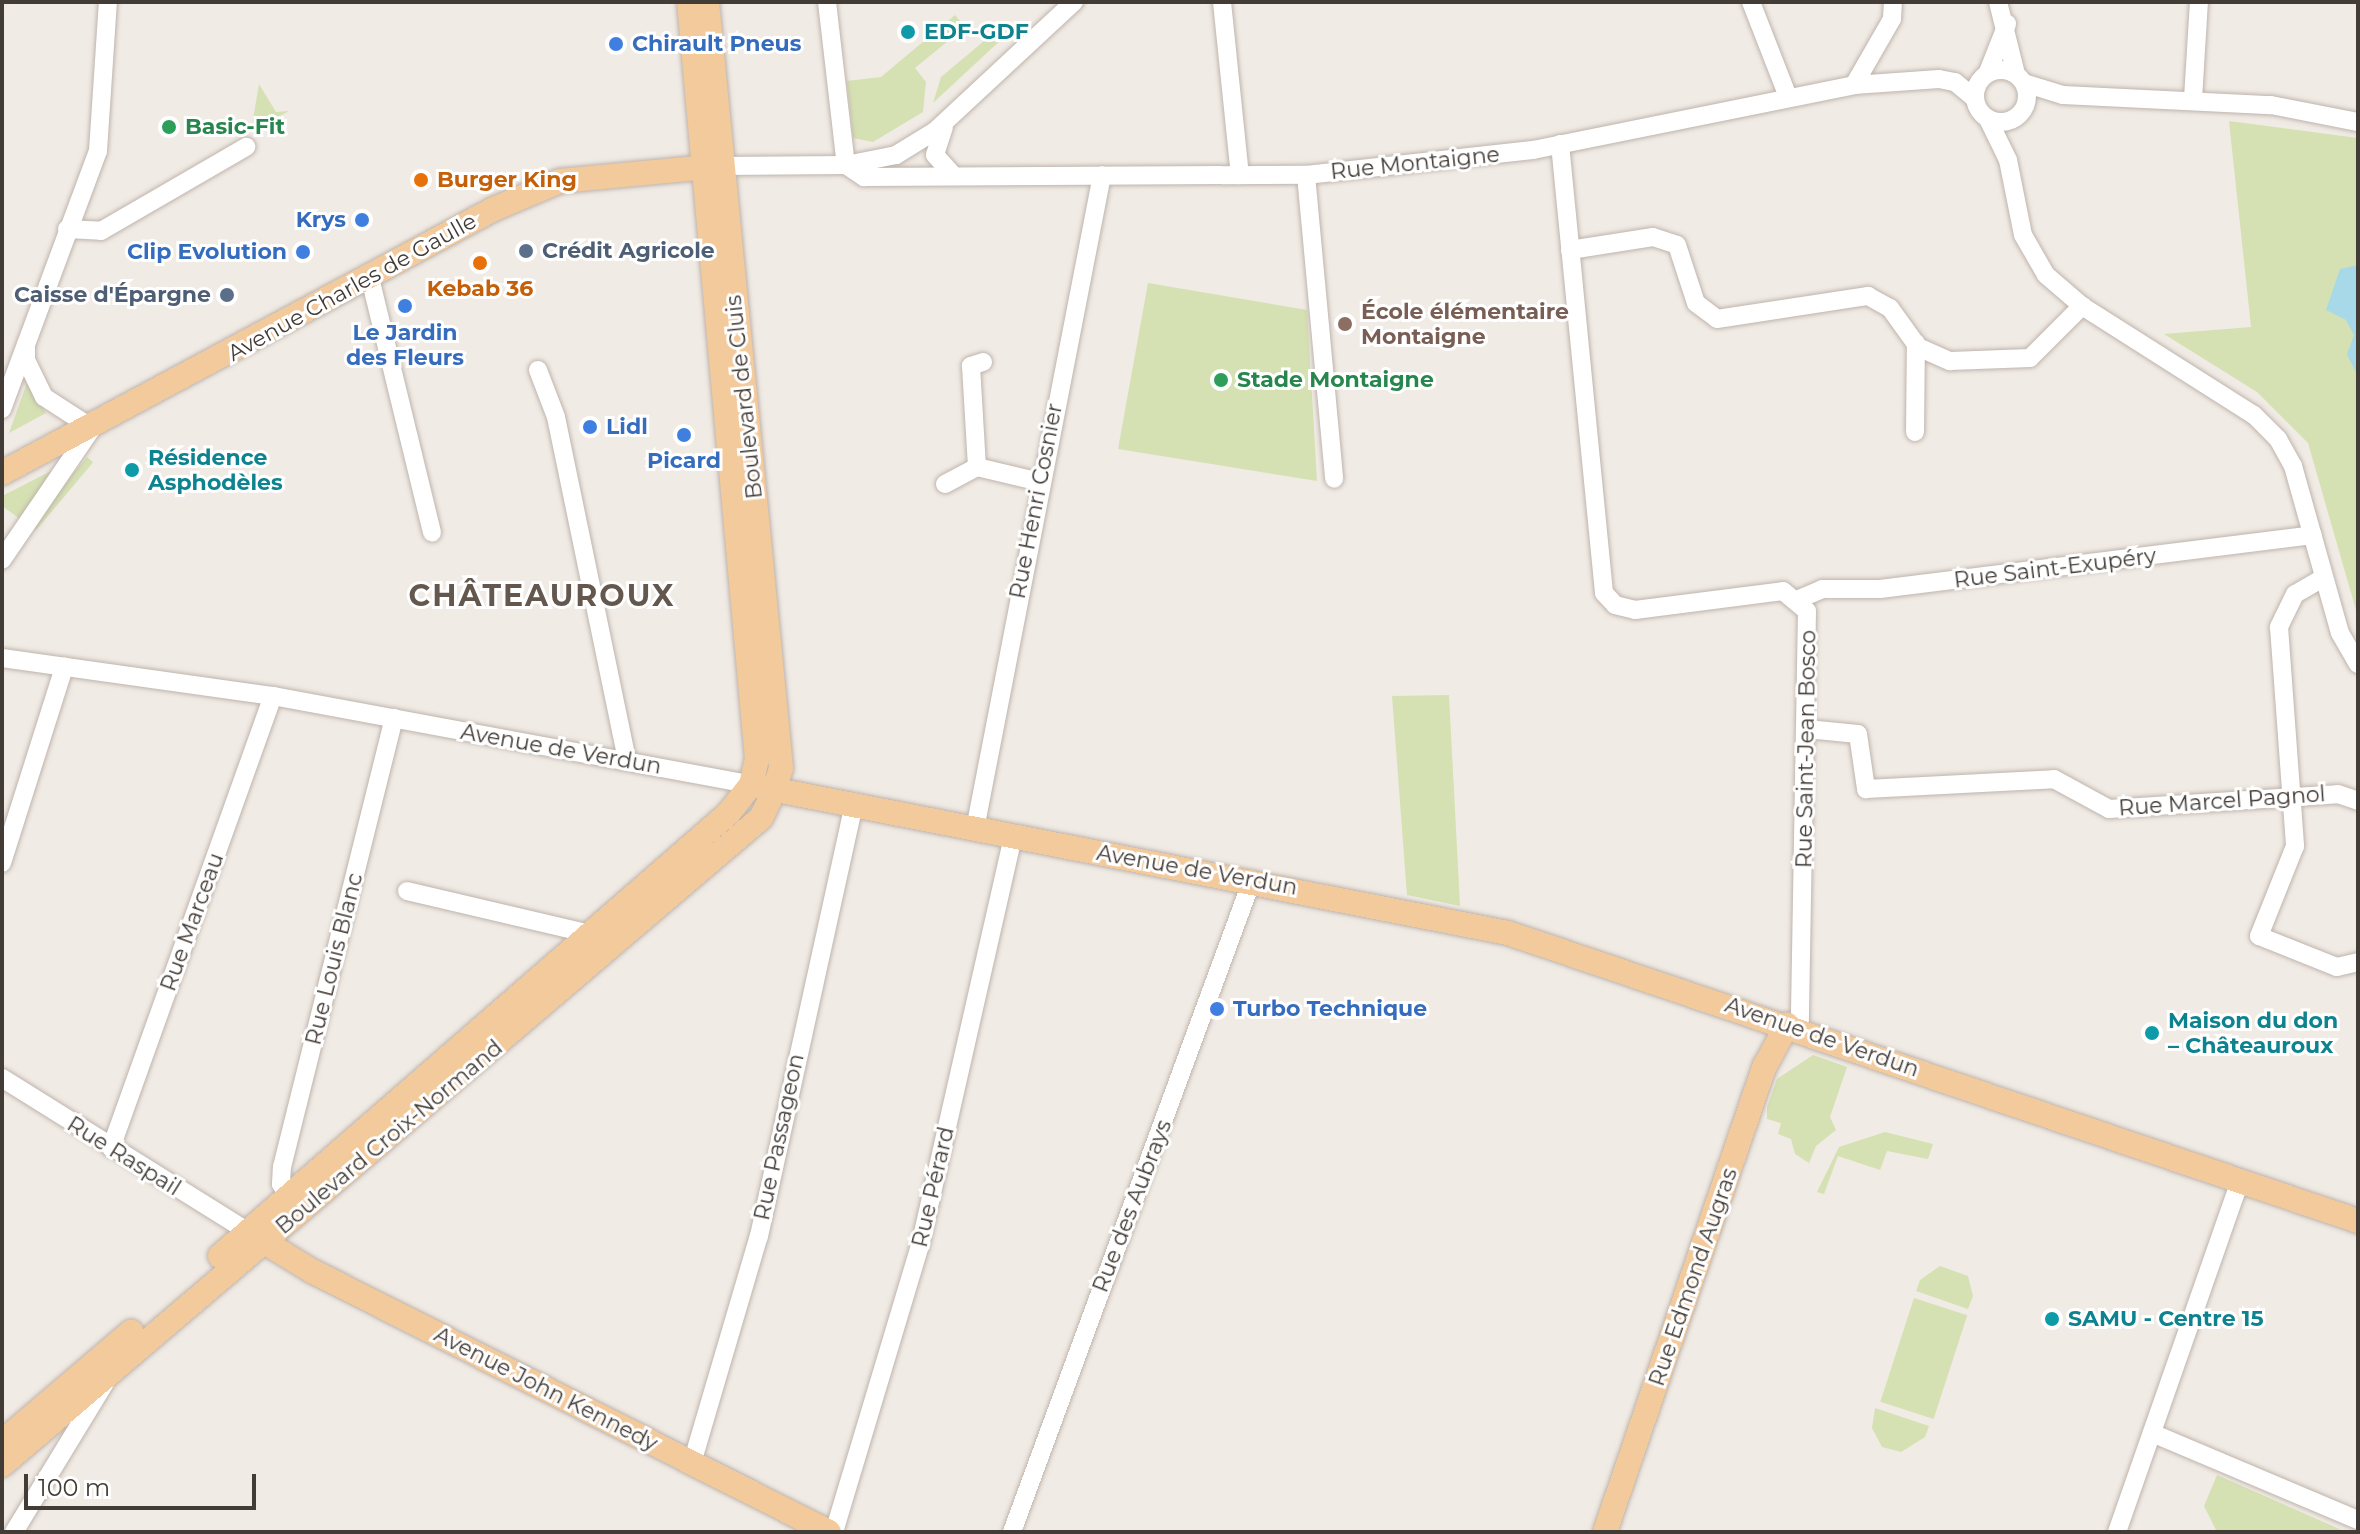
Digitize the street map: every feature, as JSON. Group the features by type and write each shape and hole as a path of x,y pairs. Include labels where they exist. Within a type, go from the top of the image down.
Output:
{"main road":[{"name":"Boulevard de Cluis","path":"689,2 712,165 780,756 763,788"},
{"name":"Boulevard de Cluis","path":"707,2 712,165"},
{"name":"Avenue Charles de Gaulle","path":"2,473 92,428 494,209 560,181 712,165"},
{"name":"Avenue de Verdun","path":"763,788 1252,880 1508,933 1794,1027 2358,1221"},
{"name":"Boulevard Croix-Normand","path":"257,1237 290,1197 728,814 763,788"},
{"name":"Boulevard Croix-Normand","path":"257,1237 761,818 763,788"},
{"name":"Rue Edmond Augras","path":"1605,1532 1765,1066 1794,1027"},
{"path":"2,1442 104,1366 257,1237"},
{"name":"Avenue John Kennedy","path":"257,1237 692,1463 832,1532"},
{"path":"2,1465 104,1366"}],"street":[{"path":"2,409 98,151 108,2"},
{"path":"827,2 846,165"},
{"path":"712,165 846,165 896,155 956,112 1074,2"},
{"path":"1222,2 1240,175"},
{"path":"1751,2 1788,97"},
{"path":"1854,85 1892,19 1893,2"},
{"path":"1998,2 2007,24 2020,79 2018,114 2008,160"},
{"path":"2193,99 2199,2"},
{"path":"2007,24 1975,99 2008,160 2023,235 2046,275 2082,306 2254,415 2278,439 2313,535 2323,578 2358,664"},
{"path":"1988,72 2020,79 2063,95 2271,105 2358,122"},
{"name":"Rue Montaigne","path":"846,165 864,177 951,173 1306,175 1560,144 1854,85 1939,79 1955,82 1975,99"},
{"path":"1988,119 2018,114 2063,95"},
{"path":"951,173 934,146 956,112"},
{"name":"Rue Saint-Jean Bosco","path":"1560,144 1604,593 1615,605 1635,610 1770,592 1799,599 1808,620 1807,729 1794,1027"},
{"path":"67,229 101,231 246,147"},
{"name":"Rue Henri Cosnier","path":"975,829 1102,175"},
{"path":"1306,175 1334,479"},
{"path":"1570,250 1653,237 1683,254 1691,294 1704,314 1729,318 1868,296 1890,308 1916,343 1950,361 2030,358 2082,306"},
{"path":"370,278 432,533"},
{"path":"2,560 92,428 37,387 26,360 26,338"},
{"path":"1915,432 1916,343"},
{"path":"977,467 971,366 983,362"},
{"path":"538,370 556,417 627,760"},
{"path":"945,484 977,467 1040,482"},
{"name":"Rue Saint-Exupéry","path":"1799,599 1822,589 1880,589 2313,535"},
{"path":"2323,578 2295,594 2279,627 2295,846 2259,936 2337,967 2358,962"},
{"name":"Avenue de Verdun","path":"2,658 273,696 627,760 763,788"},
{"path":"2,863 64,667"},
{"name":"Rue Marceau","path":"111,1148 273,696"},
{"name":"Rue Louis Blanc","path":"290,1197 281,1184 282,1167 394,718"},
{"name":"Rue Marcel Pagnol","path":"1807,729 1858,734 1866,789 2054,779 2109,809 2338,794 2358,801"},
{"name":"Rue Passageon","path":"692,1463 759,1236 853,807"},
{"name":"Rue Pérard","path":"832,1532 920,1246 1013,836"},
{"name":"Rue des Aubrays","path":"1012,1532 1252,880"},
{"path":"407,891 590,934"},
{"name":"Rue Raspail","path":"2,1078 257,1237"},
{"path":"2117,1532 2240,1180"},
{"path":"14,1532 104,1366"},
{"path":"2152,1433 2358,1520"}],"green space":[{"path":"955,15 965,27 915,68 926,82 923,112 873,142 853,138 847,81 881,77"},
{"path":"990,36 1004,37 933,103 941,77"},
{"path":"259,84 276,112 289,111 260,127 252,125"},
{"path":"2229,121 2358,138 2358,617 2308,443 2257,392 2164,334 2251,327"},
{"name":"Stade Montaigne","path":"1148,283 1307,310 1317,481 1118,449"},
{"path":"27,383 46,413 9,433 19,405"},
{"path":"87,457 93,462 36,530 30,525"},
{"path":"53,470 20,519 2,506 2,496"},
{"path":"1449,695 1460,906 1407,895 1392,696"},
{"path":"1813,1055 1847,1067 1830,1117 1836,1130 1816,1146 1809,1163 1795,1154 1791,1139 1778,1134 1781,1123 1767,1119 1767,1107 1777,1079"},
{"path":"1885,1132 1933,1144 1928,1159 1887,1151 1880,1170 1838,1156 1824,1194 1817,1192 1839,1147"},
{"path":"1940,1266 1968,1276 1973,1296 1968,1309 1916,1291 1920,1280"},
{"path":"1914,1298 1967,1315 1934,1419 1880,1402"},
{"path":"1875,1408 1929,1426 1925,1437 1901,1452 1882,1447 1872,1428"},
{"path":"2217,1475 2346,1532 2217,1532 2204,1506"}],"water":[{"path":"2358,265 2358,377 2347,354 2354,335 2346,320 2326,310 2340,269"}],"place":[{"name":"EDF-GDF","path":"908,32"},
{"name":"Chirault Pneus","path":"616,44"},
{"name":"Basic-Fit","path":"169,127"},
{"name":"Burger King","path":"421,180"},
{"name":"Krys","path":"362,220"},
{"name":"Crédit Agricole","path":"526,251"},
{"name":"Clip Evolution","path":"303,252"},
{"name":"Kebab 36","path":"480,263"},
{"name":"Caisse d'Épargne","path":"227,295"},
{"name":"Le Jardin des Fleurs","path":"405,306"},
{"name":"École élémentaire Montaigne","path":"1345,324"},
{"name":"Stade Montaigne","path":"1221,380"},
{"name":"Lidl","path":"590,427"},
{"name":"Picard","path":"684,435"},
{"name":"Résidence Asphodèles","path":"132,470"},
{"name":"Turbo Technique","path":"1217,1009"},
{"name":"Maison du don – Châteauroux","path":"2152,1033"},
{"name":"SAMU - Centre 15","path":"2052,1319"}],"district":[{"name":"CHÂTEAUROUX","path":"542,596"}]}
